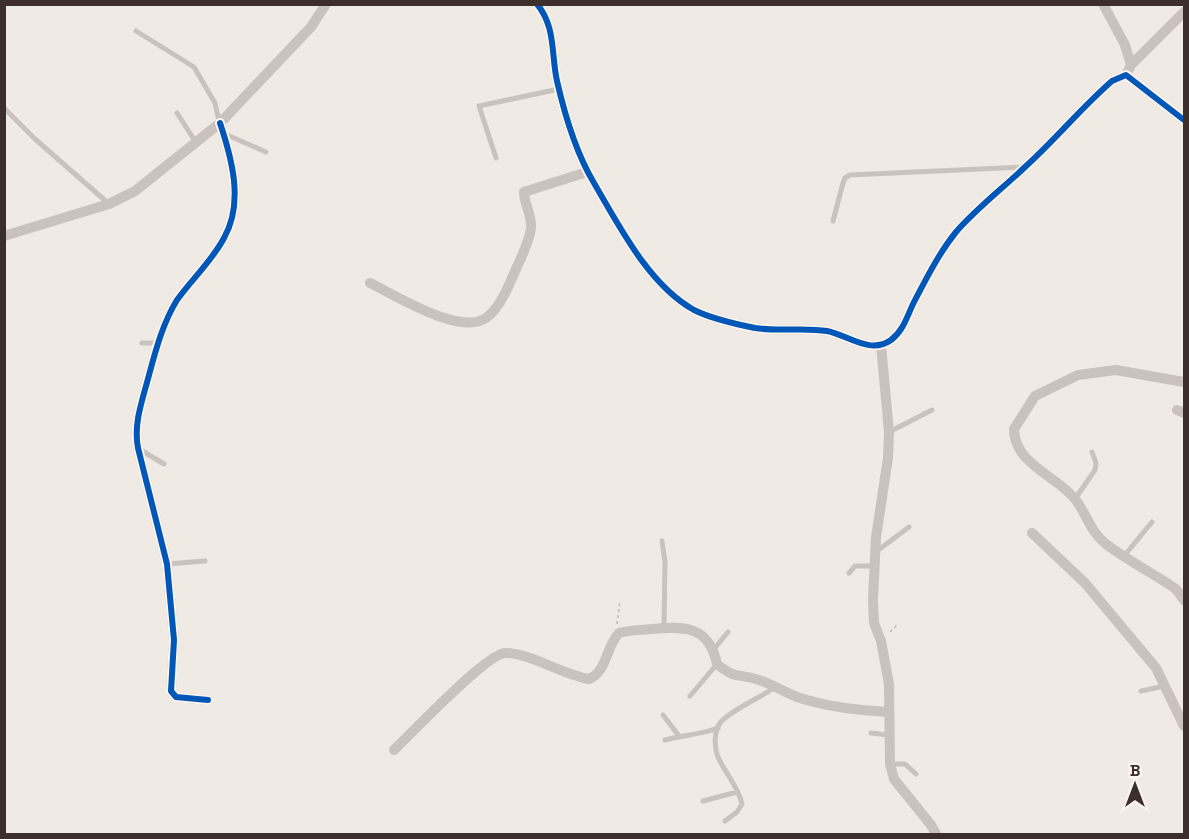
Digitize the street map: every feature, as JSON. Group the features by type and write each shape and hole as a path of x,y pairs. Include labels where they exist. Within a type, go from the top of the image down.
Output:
{"street":[{"path":"4,236 109,204 135,191 195,141 222,128 311,27 326,4"},
{"path":"537,4 547,18 550,27 559,89 566,116 587,172 649,270 673,294 694,309 718,319 757,328 830,331 869,346 881,345 890,341 900,332 923,285 955,233 1112,81 1128,70 1185,12"},
{"path":"1103,4 1125,45 1128,70 1185,120"},
{"path":"208,700 176,697 171,691 174,640 167,564 135,430 165,322 178,300 225,237 233,214 236,183 222,128"},
{"path":"370,283 434,314 457,322 474,322 487,318 507,291 527,242 531,227 524,192 587,172"},
{"path":"881,345 889,432 888,458 876,552 874,623 883,651 889,684 888,735 890,764 894,779 936,834"},
{"path":"1185,382 1116,370 1078,375 1035,396 1014,429 1019,448 1026,458 1075,499 1088,524 1104,543 1176,589 1185,600"},
{"path":"1032,533 1085,583 1156,668 1185,726"},
{"path":"394,750 455,689 498,655 513,654 589,679 599,673 611,644 620,633 674,627 690,629 697,633 714,649 717,664 735,677 759,680 797,697 820,703 847,709 888,712"}],"lane":[{"path":"136,31 187,60 194,67 215,103 222,128 266,152"},
{"path":"496,158 479,106 559,89"},
{"path":"4,108 35,139 109,204"},
{"path":"177,113 195,141"},
{"path":"832,220 845,178 850,175 1025,167"},
{"path":"142,343 158,343"},
{"path":"889,432 932,410"},
{"path":"138,448 164,464"},
{"path":"1075,499 1095,471 1096,463 1092,452"},
{"path":"1124,556 1152,522"},
{"path":"876,552 909,527"},
{"path":"662,541 665,562 664,628"},
{"path":"167,564 205,561"},
{"path":"849,573 855,566 875,566"},
{"path":"714,649 728,632"},
{"path":"690,696 717,664"},
{"path":"1142,691 1165,686"},
{"path":"725,821 737,812 742,804 718,758 715,744 718,728 720,723 730,715 775,687"},
{"path":"663,715 679,736"},
{"path":"665,740 679,736 697,736 718,728"},
{"path":"871,733 888,735"},
{"path":"890,764 905,764 916,774"},
{"path":"703,801 737,792"}],"path":[{"path":"620,600 617,625 620,633"}],"cycle path":[{"path":"537,4 550,31 557,81 576,147 594,183 636,253 663,286 694,310 716,319 755,328 827,331 867,345 883,344 891,340 902,327 933,266 956,232 1112,81 1126,75 1184,120"},
{"path":"208,700 176,697 171,691 174,640 167,564 138,448 137,432 138,417 162,331 177,300 224,238 234,210 232,166 220,123"}]}
